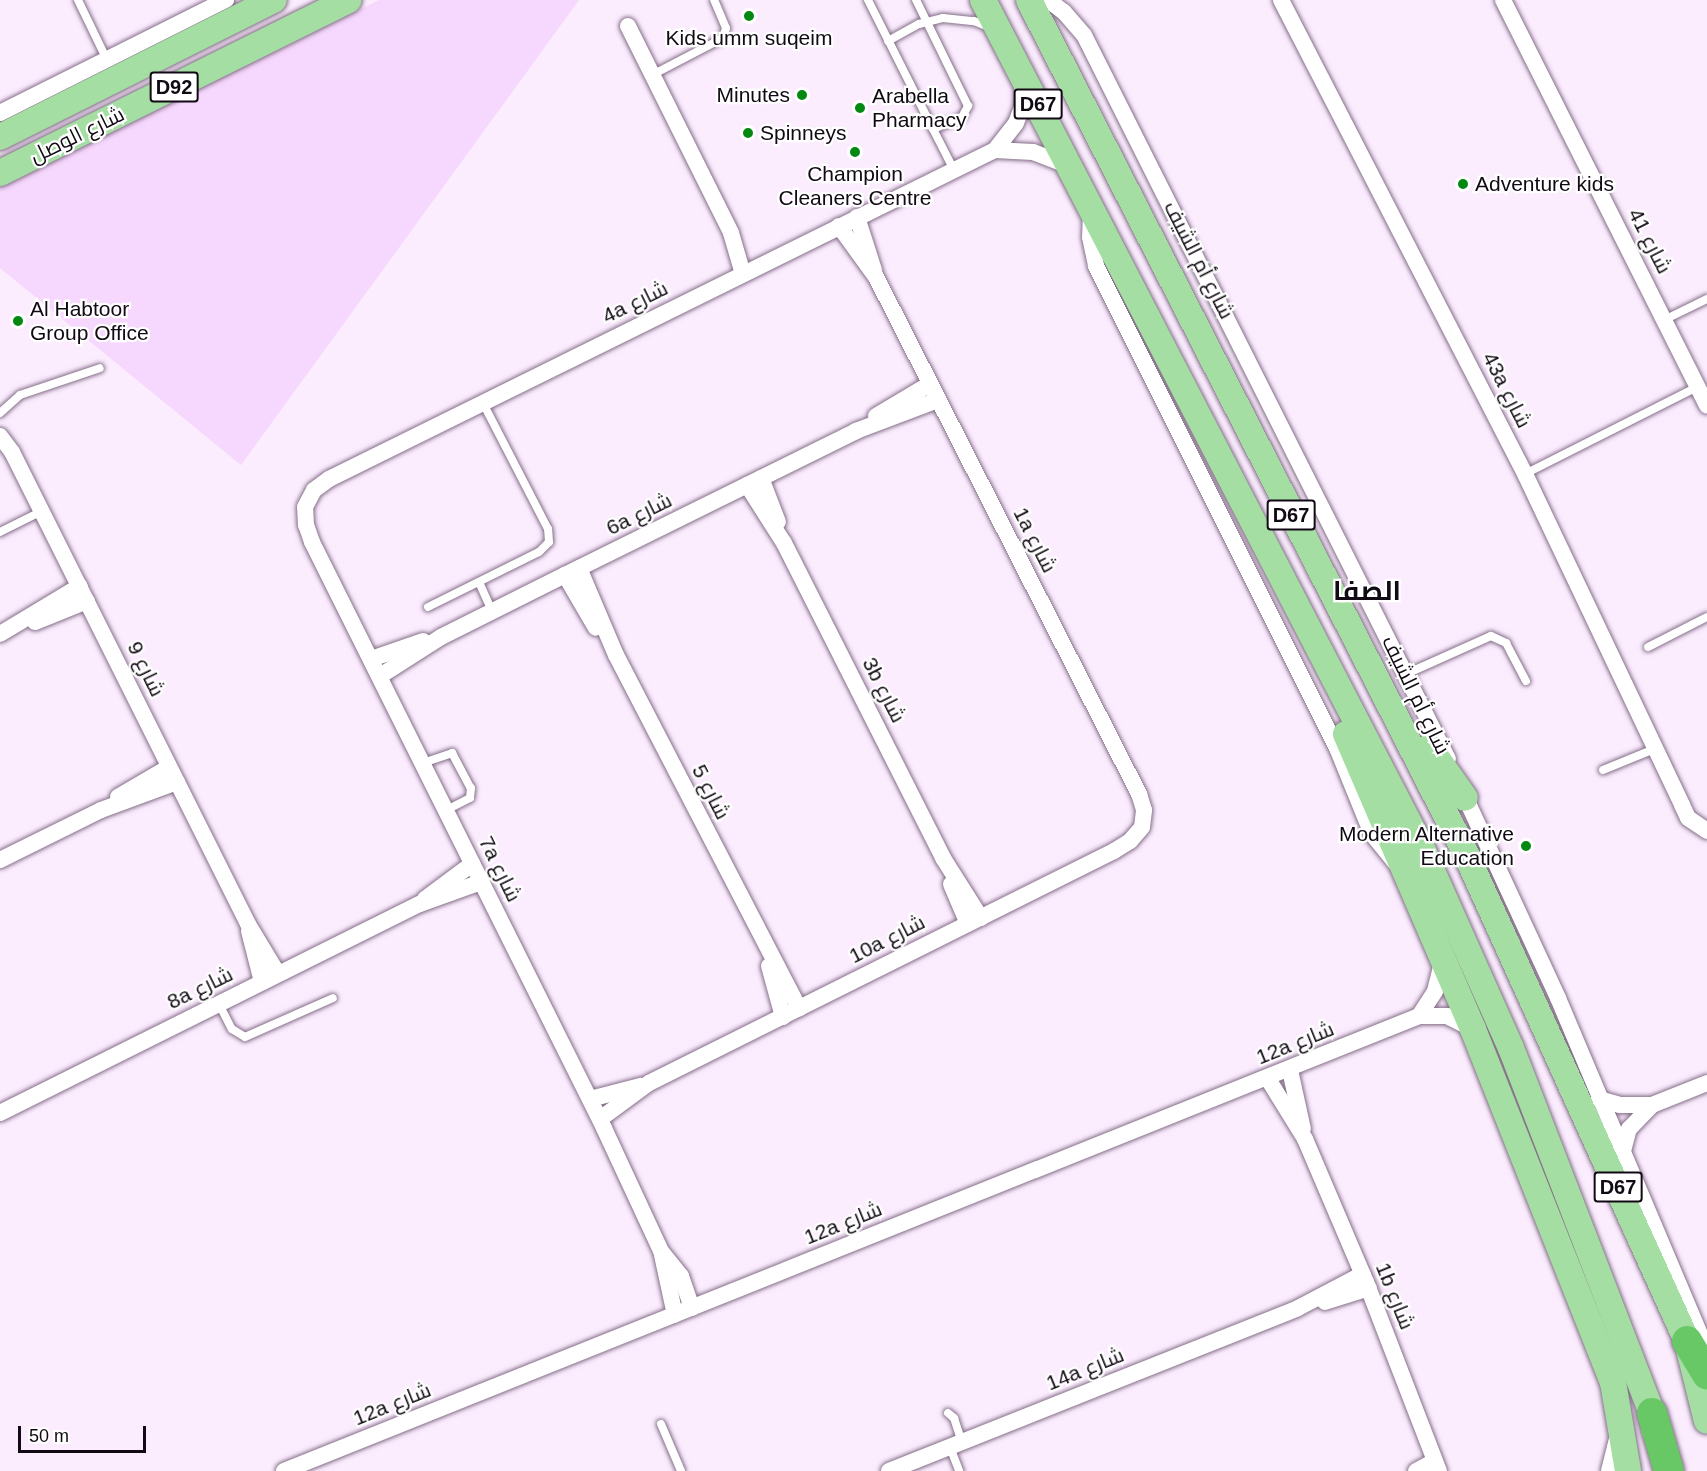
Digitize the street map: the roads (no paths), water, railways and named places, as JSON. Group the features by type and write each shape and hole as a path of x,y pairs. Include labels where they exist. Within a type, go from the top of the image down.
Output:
{"highway":[{"path":"1697,1346 1707,1374"},
{"path":"1652,1413 1669,1471"}],"main road":[{"name":"شارع الوصل","path":"0,137 274,0"},
{"name":"شارع الوصل","path":"0,173 348,0"},
{"name":"D67","path":"983,0 1420,846 1511,1048 1652,1413 1660,1471"},
{"name":"شارع أم الشيف","path":"1029,0 1205,348 1466,854 1697,1346"},
{"path":"1205,348 1229,371 1314,524 1430,750 1465,798"},
{"path":"1322,654 1329,696 1442,962 1473,1029 1613,1382 1622,1421 1628,1471"},
{"name":"D67","path":"1697,1346 1704,1414"}],"street":[{"path":"0,113 108,62 226,0"},
{"name":"شارع أم الشيف","path":"1048,0 1064,12 1084,35 1406,674 1558,999 1623,1151 1697,1346"},
{"name":"43a شارع","path":"1281,0 1525,474 1657,747 1688,818 1707,831"},
{"name":"شارع 41","path":"1503,0 1707,406"},
{"path":"628,26 750,270"},
{"name":"4a شارع","path":"305,507 314,490 329,479 995,150 1007,137 1022,107 1022,73"},
{"name":"4a شارع","path":"995,150 1034,152 1070,166"},
{"path":"1091,207 1090,237 1096,266 1337,748 1372,834 1405,872"},
{"name":"1a شارع","path":"857,217 876,277"},
{"name":"1a شارع","path":"839,226 876,277 1139,794 1144,810 1142,827"},
{"name":"6a شارع","path":"380,676 441,637 856,431 930,384"},
{"name":"6a شارع","path":"856,431 938,400"},
{"name":"شارع 9","path":"0,436 12,452 248,924 278,975"},
{"name":"3b شارع","path":"754,482 975,921"},
{"name":"7a شارع","path":"305,507 306,525 312,542 600,1119 662,1251 681,1276 692,1308"},
{"name":"شارع 5","path":"572,572 799,1008"},
{"path":"4,632 83,594"},
{"name":"6a شارع","path":"371,659 441,637"},
{"path":"0,861 101,810 169,766"},
{"path":"101,810 177,782"},
{"name":"10a شارع","path":"600,1119 647,1085 1114,851 1130,841 1142,827"},
{"name":"8a شارع","path":"420,904 472,864"},
{"name":"8a شارع","path":"0,1113 420,904 482,882"},
{"name":"شارع 9","path":"248,924 262,982"},
{"name":"شارع 5","path":"767,950 783,1017"},
{"path":"1419,1016 1434,991 1442,962"},
{"name":"12a شارع","path":"284,1471 1268,1079 1419,1016 1447,1016 1473,1029"},
{"name":"1b شارع","path":"1290,1070 1305,1139"},
{"name":"1b شارع","path":"1268,1079 1305,1139 1366,1281 1437,1466"},
{"path":"1599,1099 1631,1107 1652,1105 1707,1083"},
{"name":"10a شارع","path":"590,1099 647,1085"},
{"path":"1623,1151 1629,1129 1652,1105"},
{"name":"7a شارع","path":"662,1251 675,1315"},
{"name":"14a شارع","path":"889,1471 1366,1281"},
{"path":"1609,1471 1622,1421"},
{"path":"1416,1471 1437,1466"}],"lane":[{"path":"78,0 108,62"},
{"path":"652,75 723,38 725,23 714,0"},
{"path":"868,0 954,170"},
{"path":"916,0 968,106 962,117 933,129"},
{"path":"888,41 927,21 952,18 974,21 1002,36"},
{"path":"1664,320 1707,299"},
{"path":"0,413 20,395 100,368"},
{"path":"1525,474 1698,387"},
{"path":"428,607 545,548 550,536 483,403"},
{"path":"0,532 42,511"},
{"path":"479,582 492,611"},
{"path":"1648,647 1707,617"},
{"path":"1406,674 1491,636 1506,643 1526,681"},
{"path":"1603,770 1657,747"},
{"path":"423,763 452,753 471,788 471,798 446,810"},
{"path":"219,1004 232,1029 245,1037 333,998"},
{"path":"948,1413 954,1418 958,1471"},
{"path":"661,1424 681,1471"}],"place":[{"name":"Kids umm suqeim","path":"749,16"},
{"name":"Minutes","path":"802,95"},
{"name":"Arabella Pharmacy","path":"860,108"},
{"name":"Spinneys","path":"748,133"},
{"name":"Champion Cleaners Centre","path":"855,152"},
{"name":"Adventure kids","path":"1463,184"},
{"name":"Al Habtoor Group Office","path":"18,321"},
{"name":"Modern Alternative Education","path":"1526,846"}],"district":[{"name":"الصفا","path":"1367,592"}]}
